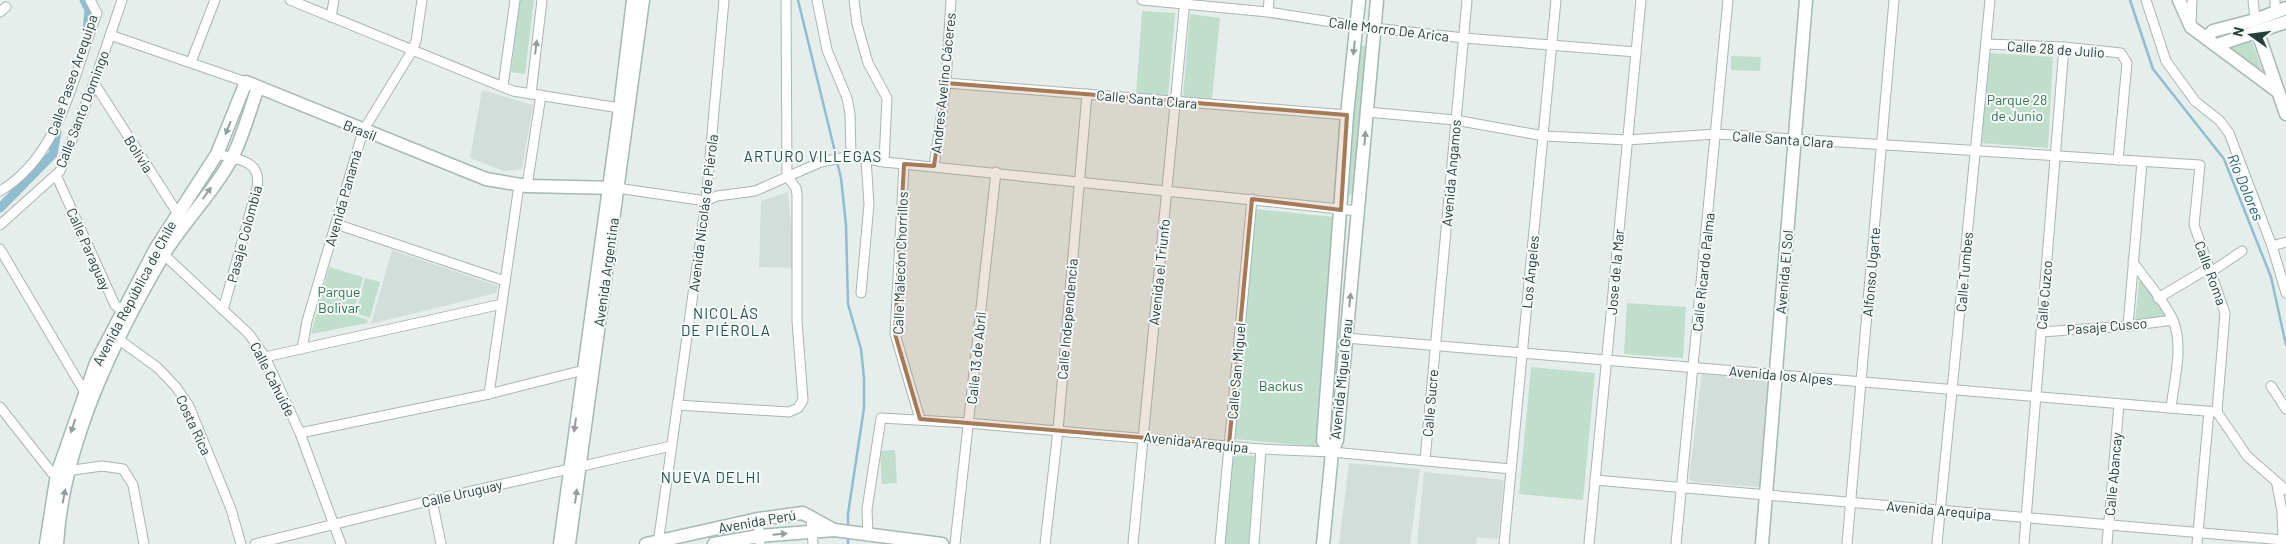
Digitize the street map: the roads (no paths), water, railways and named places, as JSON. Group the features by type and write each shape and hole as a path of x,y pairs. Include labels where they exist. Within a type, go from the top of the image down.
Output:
{"street":[{"name":"Calle Paseo Arequipa","path":"0,191 16,181 40,156 55,128 96,13 90,0"},
{"name":"Calle Santo Domingo","path":"0,225 60,171 94,83 122,0"},
{"path":"191,62 215,0"},
{"path":"290,0 502,86 530,94 624,109"},
{"path":"331,17 334,0"},
{"name":"Avenida Panamá","path":"302,349 307,321 363,131 412,51 416,40 422,0"},
{"path":"502,86 515,0"},
{"path":"530,94 542,0"},
{"name":"Avenida Argentina","path":"569,544 575,468 634,29 633,0"},
{"name":"Avenida Argentina","path":"634,29 643,0"},
{"name":"Avenida Nicolás de Piérola","path":"654,543 671,446 706,201 724,0"},
{"path":"677,405 790,412 802,405 804,395 797,321 797,195 796,188 787,176 786,0"},
{"path":"817,0 827,50 847,98 850,114 849,156"},
{"path":"854,0 857,24 868,63 887,98 884,162"},
{"name":"Andres Avelino Cáceres","path":"934,166 946,83 952,0"},
{"name":"Calle Morro De Arica","path":"1142,0 1185,2 1268,12 1357,26 1464,38 1636,52"},
{"path":"1268,12 1269,0"},
{"name":"Avenida Miguel Grau","path":"1360,0 1347,116 1323,441 1332,452 1337,440 1377,0"},
{"name":"Avenida Angamos","path":"1435,346 1467,0"},
{"name":"Los Ángeles","path":"1504,544 1556,0"},
{"name":"Jose de la Mar","path":"1589,544 1641,0"},
{"name":"Calle Ricardo Palma","path":"1676,544 1728,0"},
{"name":"Avenida El Sol","path":"1762,544 1806,0"},
{"name":"Alfonso Ugarte","path":"1847,544 1894,0"},
{"name":"Calle Tumbes","path":"1937,544 1990,0"},
{"path":"2146,0 2166,61 2195,101 2220,121 2229,134 2272,246 2286,293"},
{"path":"2179,0 2191,27 2282,89"},
{"path":"2191,27 2192,0"},
{"path":"2253,0 2257,26 2282,89 2286,114"},
{"name":"Avenida el Triunfo","path":"1133,544 1185,2"},
{"path":"2257,26 2279,7"},
{"path":"2211,41 2257,26 2286,22"},
{"name":"Brasil","path":"110,35 252,85 486,179 523,186 613,187"},
{"name":"Calle 28 de Julio","path":"1986,44 2064,47 2120,53 2126,63 2118,160"},
{"name":"Calle Cuzco","path":"2024,544 2064,47"},
{"name":"Bolivia","path":"94,83 181,218"},
{"name":"Calle Santa Clara","path":"946,83 1347,116"},
{"name":"Avenida República de Chile","path":"46,544 63,473 88,393 114,336 160,251 217,154 252,85"},
{"name":"Avenida República de Chile","path":"181,218 232,158 252,85"},
{"name":"Calle Independencia","path":"1045,544 1058,430 1087,94"},
{"path":"489,394 505,281 541,95"},
{"name":"Calle Santa Clara","path":"1367,112 1455,120 1544,136 1628,140 1716,134 2200,165"},
{"name":"Pasaje Colombia","path":"217,154 252,165 257,170 258,181 223,310"},
{"path":"613,187 706,201 716,196 755,191 803,168 849,156 884,162 996,172 1167,192 1358,211"},
{"path":"861,293 869,204 866,159"},
{"path":"2128,326 2142,162"},
{"name":"Calle Malecón Chorrillos","path":"904,164 895,334 920,419"},
{"name":"Calle Roma","path":"2197,544 2225,313 2194,225 2200,165"},
{"name":"Calle 13 de Abril","path":"955,544 996,172"},
{"name":"Calle Paraguay","path":"56,175 114,305 126,314"},
{"name":"Calle San Miguel","path":"1220,544 1252,199"},
{"path":"336,224 505,281"},
{"path":"2272,246 2286,242"},
{"path":"0,249 88,393"},
{"name":"Calle Cahuide","path":"160,251 249,334 265,357 300,433 341,544"},
{"path":"2158,298 2242,251"},
{"path":"2133,262 2173,320 2178,349 2171,408"},
{"path":"265,357 502,304"},
{"name":"Pasaje Cusco","path":"2041,332 2128,326 2173,320"},
{"name":"Costa Rica","path":"114,336 158,368 176,387 189,406 231,509 241,544"},
{"name":"Avenida los Alpes","path":"1346,338 2213,412"},
{"name":"Calle Sucre","path":"1425,460 1435,346"},
{"path":"300,433 489,394 588,369"},
{"path":"2271,386 2286,409"},
{"name":"Calle Abancay","path":"2107,544 2119,404"},
{"path":"0,407 48,471 63,473 102,466 123,469 133,485 144,544"},
{"path":"2213,412 2247,456 2286,490"},
{"name":"Avenida Arequipa","path":"872,538 867,509 882,418 920,419 1058,430 1262,449 1332,452 1511,469"},
{"name":"Calle Uruguay","path":"255,544 432,500 671,446"},
{"path":"1254,544 1262,449"},
{"path":"1324,544 1332,452"},
{"name":"Avenida Argentina","path":"560,544 575,468"},
{"name":"Avenida República de Chile","path":"57,544 63,473"},
{"name":"Avenida Arequipa","path":"1595,480 2198,532 2283,542"},
{"path":"2278,485 2282,511 2283,542"},
{"path":"432,500 441,544"},
{"name":"Avenida Perú","path":"654,543 694,539 758,519 803,513 812,531"},
{"path":"758,519 759,540"},
{"name":"Avenida Perú","path":"714,544 759,540 812,531 837,530 872,538 942,544"}],"waterway":[{"path":"84,0 89,10 87,31"},
{"path":"798,0 836,156"},
{"name":"Río Dolores","path":"2130,0 2153,69 2224,159 2271,277 2286,345"},
{"path":"0,208 53,154 57,132"},
{"path":"837,162 841,178 846,225 848,304 861,349 864,378 864,408 848,514 848,527"},
{"path":"848,535 848,544"}],"district":[{"name":"ARTURO VILLEGAS","path":"813,156"},
{"name":"NICOLÁS DE PIÉROLA","path":"726,322"},
{"name":"NUEVA DELHI","path":"711,477"}],"park label":[{"name":"Parque 28 de Junio","path":"2017,108"},
{"name":"Parque Bolivar","path":"339,300"},
{"name":"Backus","path":"1281,385"}]}
